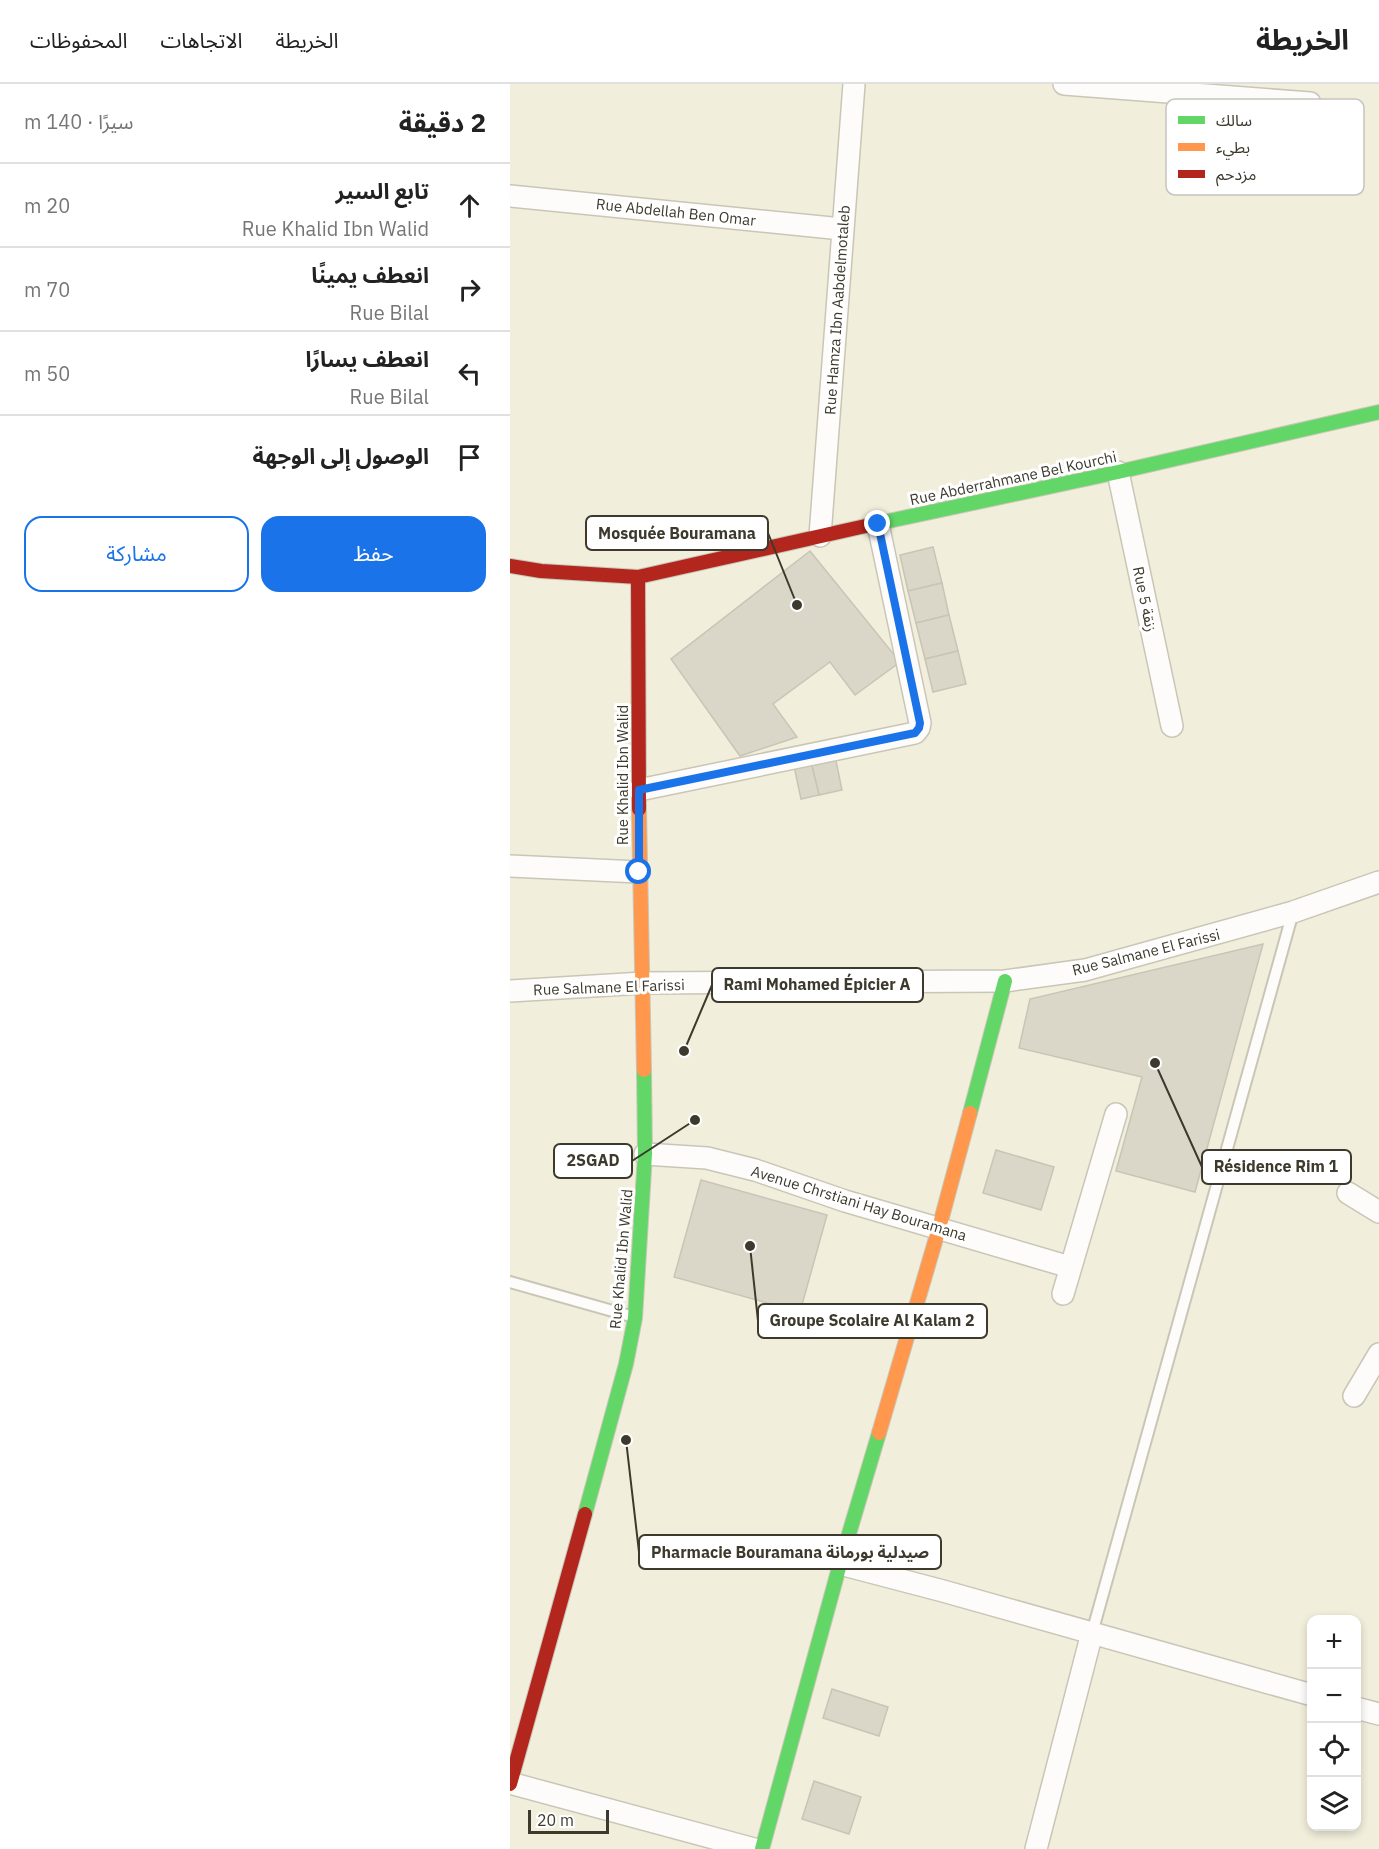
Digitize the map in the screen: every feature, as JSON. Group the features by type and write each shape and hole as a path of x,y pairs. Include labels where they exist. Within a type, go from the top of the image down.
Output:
{"street":[{"name":"Rue Hamza Ibn Aabdelmotaleb","path":"820,536 854,84"},
{"path":"1064,84 1258,99"},
{"name":"Rue Abdellah Ben Omar","path":"510,196 842,229"},
{"name":"Rue Abderrahmane Bel Kourchi","path":"510,566 551,572 638,577 1118,472 1379,412"},
{"name":"Rue 5 زنقة","path":"1118,472 1172,726"},
{"path":"639,790 915,733 920,723 878,524"},
{"name":"Rue Khalid Ibn Walid","path":"510,1783 611,1421 635,1318 645,1154 639,872 638,577"},
{"path":"510,866 639,872"},
{"name":"Rue Salmane El Farissi","path":"510,991 643,983 1005,981 1085,970 1293,912 1379,882"},
{"path":"762,1849 840,1564 939,1228 1005,981"},
{"path":"1063,1294 1116,1114"},
{"name":"Avenue Chrstiani Hay Bouramana","path":"645,1154 707,1158 755,1170 845,1201 1070,1267"},
{"path":"1348,1193 1379,1212"},
{"path":"1353,1396 1379,1354"},
{"path":"840,1564 1307,1694"},
{"path":"1036,1849 1092,1633"},
{"path":"1361,1709 1379,1714"},
{"path":"510,1783 754,1849"}],"lane":[{"path":"1092,1633 1293,912"},
{"path":"510,1282 635,1318"}],"building":[{"path":"933,547 942,583 908,591 900,555"},
{"path":"810,551 900,662 855,695 830,662 773,704 797,737 740,756 671,659"},
{"path":"942,583 949,615 916,623 908,591"},
{"path":"949,615 958,651 925,659 916,623"},
{"path":"958,651 966,684 933,692 925,659"},
{"path":"835,756 842,790 819,795 811,762"},
{"path":"811,762 819,795 801,799 794,766"},
{"path":"1263,944 1195,1192 1116,1171 1142,1077 1019,1048 1030,999"},
{"path":"996,1150 1054,1167 1041,1210 983,1193"},
{"path":"701,1180 827,1215 800,1312 674,1277"},
{"path":"832,1689 888,1707 879,1736 823,1718"},
{"path":"814,1781 861,1797 849,1834 802,1819"}],"traffic: fast":[{"path":"870,525 1118,472 1379,412"},
{"path":"970,1113 1005,981"},
{"path":"585,1514 626,1364 635,1318 645,1154 644,1070"},
{"path":"762,1849 840,1564 879,1433"}],"traffic: slow":[{"path":"639,809 644,1070"},
{"path":"879,1433 970,1113"}],"traffic: jam":[{"path":"510,566 541,571 638,577 870,525"},
{"path":"638,577 639,809"},
{"path":"510,1784 585,1514"}],"place":[{"name":"Mosquée Bouramana","path":"797,605"},
{"name":"Rami Mohamed Épicier A","path":"684,1051"},
{"name":"Résidence Rim 1","path":"1155,1063"},
{"name":"2SGAD","path":"695,1120"},
{"name":"Groupe Scolaire Al Kalam 2","path":"750,1246"},
{"name":"Pharmacie Bouramana صيدلية بورمانة","path":"626,1440"}],"route":[{"path":"639,872 639,790 915,733 919,728 920,723 878,524"}]}
